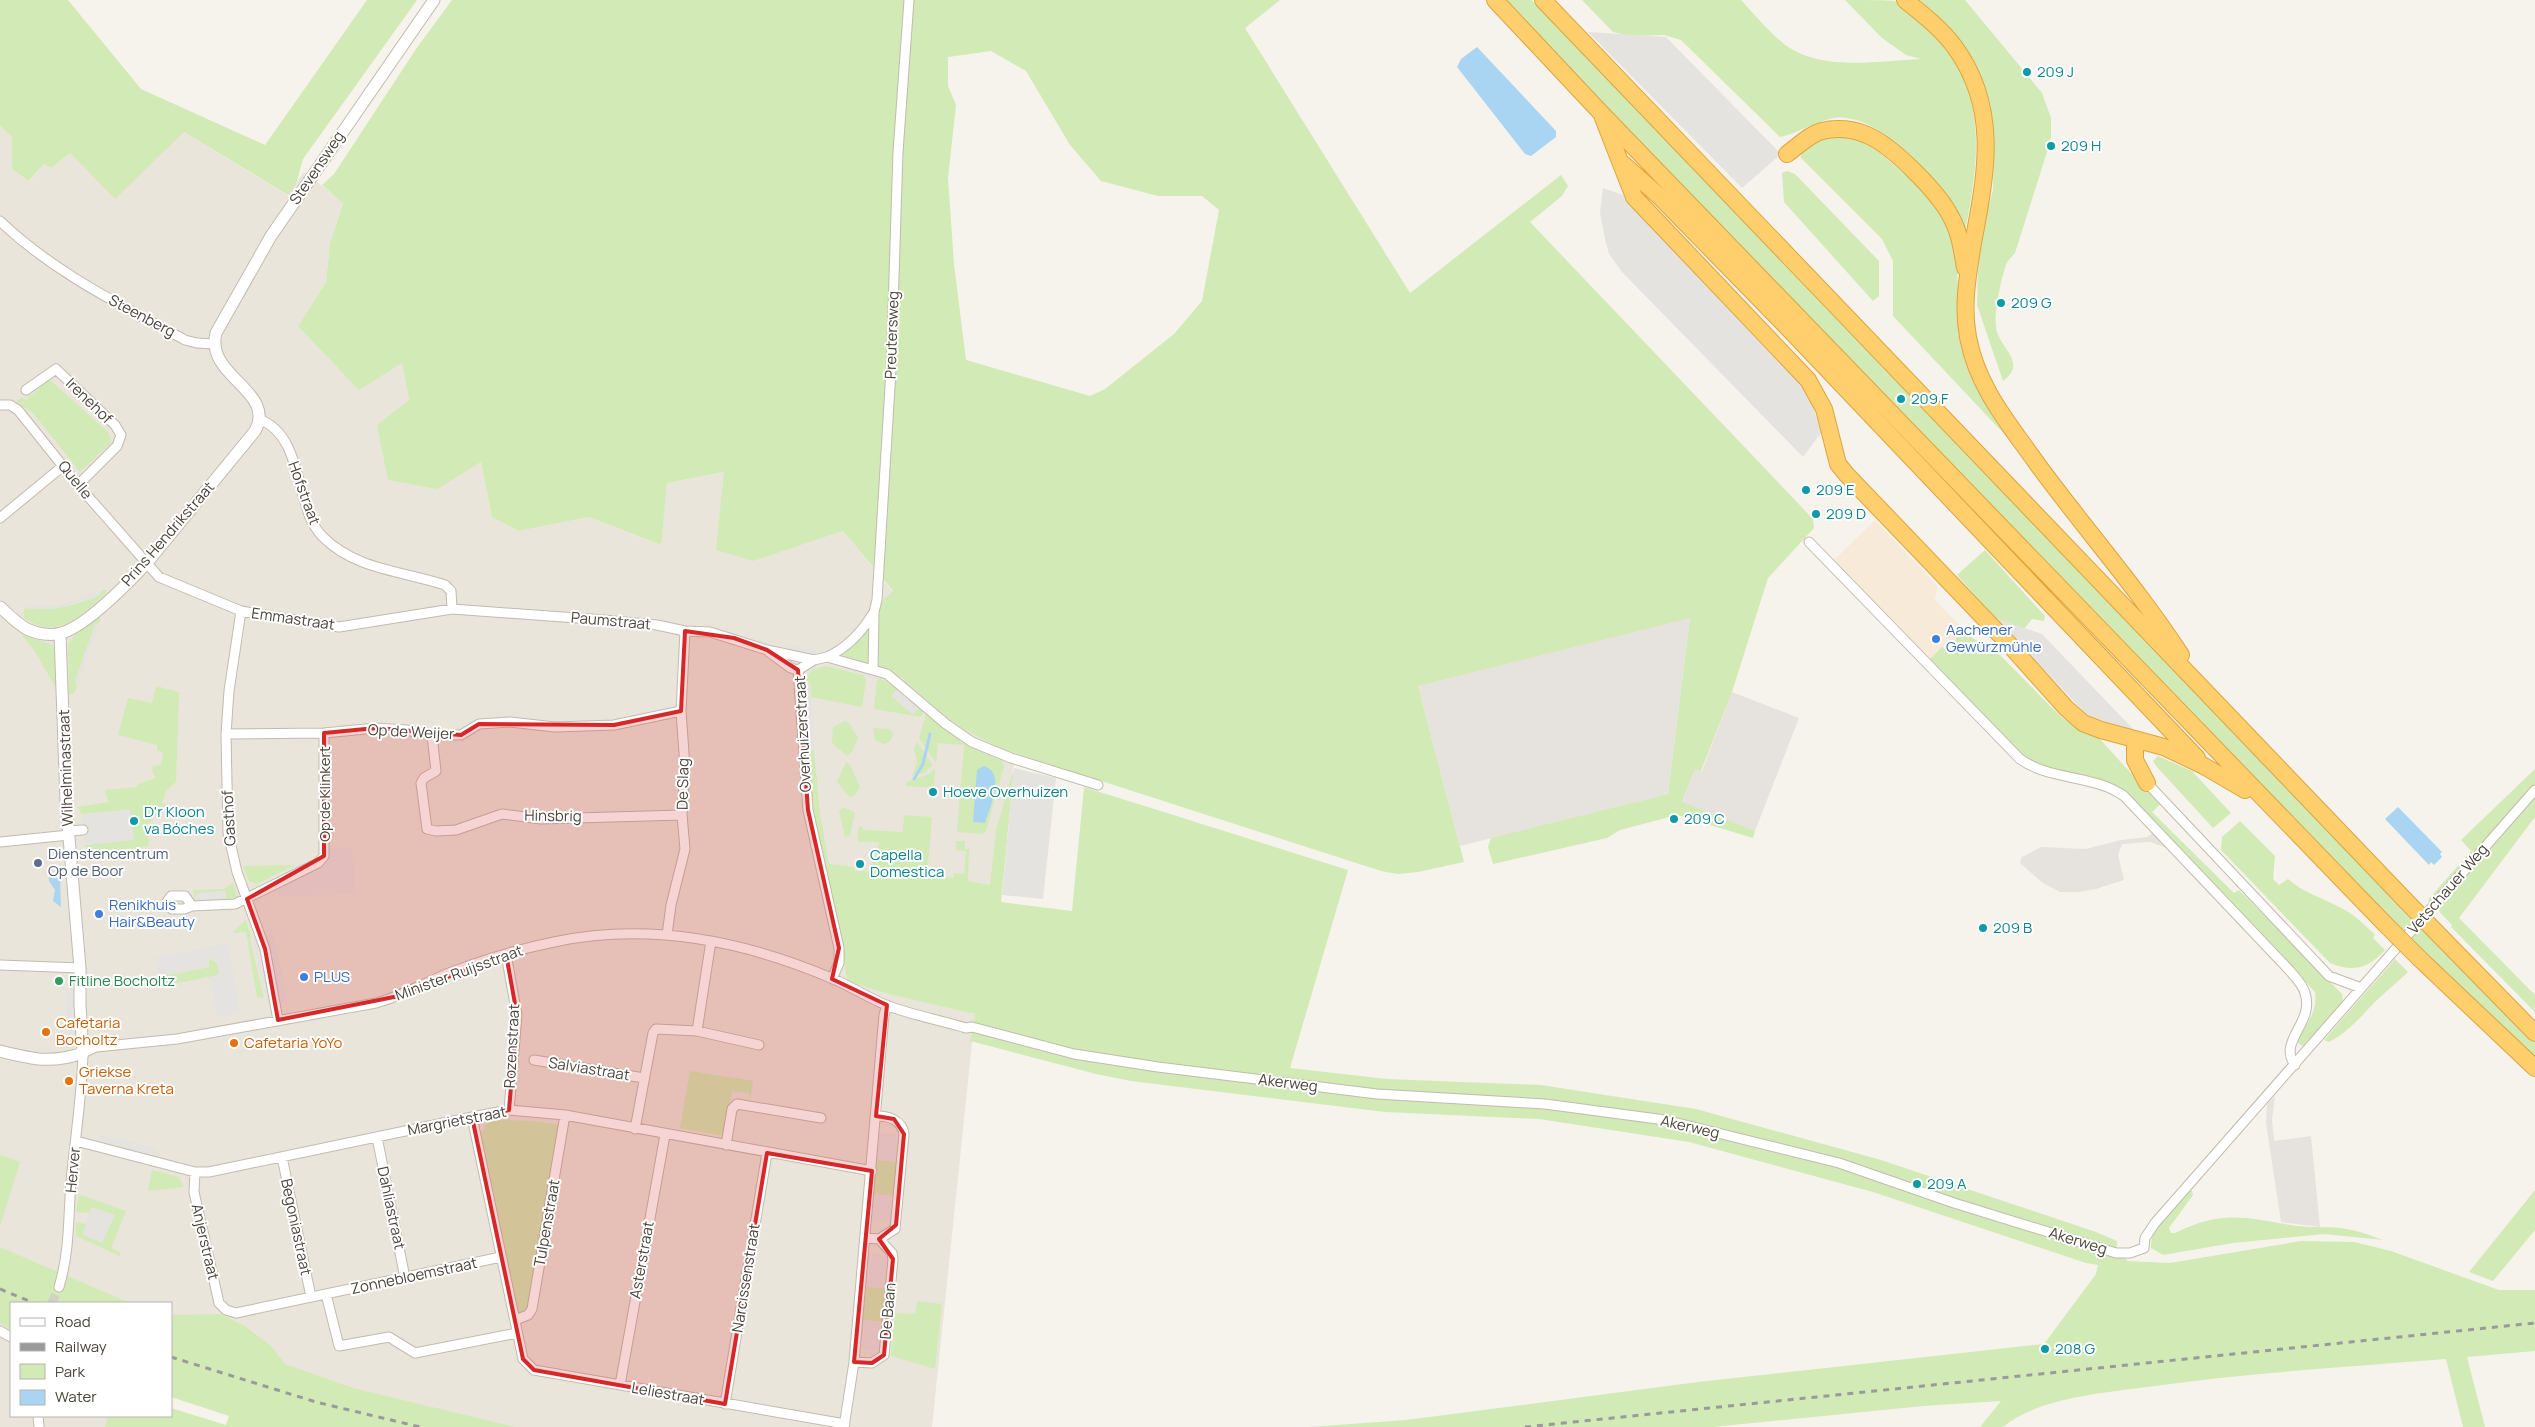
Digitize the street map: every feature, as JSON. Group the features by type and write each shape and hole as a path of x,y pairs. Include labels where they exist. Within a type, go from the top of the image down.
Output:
{"highway":[{"path":"1495,0 1602,114 2264,802 2384,924 2535,1068"},
{"path":"1543,0 2440,937 2535,1033"},
{"path":"1905,0 1934,24 1954,45 1975,82 1982,106 1985,128 1985,183 1967,280 1965,315 1978,374 2003,418 2110,560 2158,620 2204,691"},
{"path":"1602,114 1618,160 1634,197 1808,380 1824,409 1838,464 1863,494 1998,632 2066,708 2083,722 2092,726 2164,747 2204,766 2264,802"},
{"path":"1788,154 1813,135 1830,129 1857,131 1878,140 1929,185 1943,202 1958,232 1967,280"},
{"path":"1618,160 1666,203 1786,326 1876,423 2204,766"},
{"path":"2142,741 2135,748 2135,760 2146,783"}],"street":[{"name":"Stevensweg","path":"214,344 219,326 271,236 434,0"},
{"name":"Preutersweg","path":"873,669 874,612 877,600 889,401 898,152 909,0"},
{"name":"Steenberg","path":"0,221 36,251 101,294 185,340 214,344"},
{"path":"214,344 217,358 258,405 261,420"},
{"name":"Irenehof","path":"26,390 56,369 115,425 121,434 117,446 78,485"},
{"name":"Quelle","path":"0,404 10,405 18,410 78,485 146,564"},
{"name":"Prins Hendrikstraat","path":"60,634 81,623 131,580 255,431 261,420"},
{"name":"Hofstraat","path":"261,420 273,425 282,437 292,459 314,525 322,537 344,554 386,571 446,585 451,591 452,609"},
{"path":"0,518 63,466"},
{"path":"1809,542 2020,759 2035,768 2095,782 2124,796 2290,970 2302,986 2307,1006 2305,1018 2288,1049 2289,1056 2294,1065"},
{"name":"Emmastraat","path":"146,564 159,577 241,611 339,626 452,609"},
{"path":"0,607 27,629 42,634 60,634"},
{"name":"Paumstraat","path":"452,609 622,621 657,625 685,631 698,630 722,635 767,650 814,660"},
{"name":"Gasthof","path":"241,611 229,691 226,734 228,833 236,872 265,949 278,1020"},
{"path":"826,657 843,648 856,637 874,612"},
{"name":"De Slag","path":"666,935 671,905 685,849 682,815 684,767 681,710 685,631"},
{"name":"Wilhelminastraat","path":"60,634 68,833 80,968 83,1053"},
{"name":"Paumstraat","path":"767,650 791,668 798,670"},
{"name":"Overhuizerstraat","path":"832,978 839,963 839,948 808,810 798,670 814,660 826,657 873,669 894,678 946,724 972,742 1011,758 1098,785"},
{"name":"Op de Weijer","path":"226,734 324,733 376,728 406,730 432,735 461,735 479,724 510,722 555,727 614,725 681,710"},
{"name":"Op de Klinkert","path":"247,899 318,863 324,856 324,733"},
{"name":"Hinsbrig","path":"432,735 436,771 424,778 421,783 428,829 436,832 456,830 502,814 540,819 682,815"},
{"path":"2146,783 2329,976 2361,988"},
{"name":"Vetschauer Weg","path":"2361,988 2535,790"},
{"path":"0,842 83,830"},
{"path":"192,906 230,905 247,899"},
{"name":"Minister Ruijsstraat","path":"83,1053 96,1047 170,1040 329,1012 399,996 449,974 506,954 579,938 636,933 711,941 780,958 832,978 887,1005"},
{"path":"697,1030 711,941"},
{"name":"Rozenstraat","path":"506,954 517,1014 508,1110"},
{"path":"0,965 80,968"},
{"name":"Akerweg","path":"887,1005 966,1028 972,1027 1074,1054 1158,1067 1377,1094 1544,1104 1665,1120 1839,1163 1954,1203 2116,1253 2130,1253 2144,1248 2147,1234 2155,1223 2361,988"},
{"name":"De Baan","path":"845,1426 854,1362 884,1016 887,1005"},
{"path":"635,1129 653,1033 656,1029 697,1030 759,1045"},
{"path":"0,1051 47,1060 64,1059 83,1053"},
{"name":"Herver","path":"59,1287 69,1246 71,1183 82,1088 83,1053"},
{"name":"Salviastraat","path":"534,1060 644,1078"},
{"path":"726,1144 732,1108 737,1104 821,1118"},
{"name":"Margrietstraat","path":"76,1141 195,1172 208,1172 508,1110 566,1115 872,1171"},
{"name":"Tulpenstraat","path":"515,1320 528,1315 532,1309 566,1115"},
{"path":"326,1294 339,1346 389,1338 415,1352 517,1332 472,1116"},
{"path":"865,1238 879,1239 895,1229 896,1225 904,1134 902,1127 889,1116 876,1116"},
{"name":"Asterstraat","path":"620,1385 665,1134"},
{"name":"Dahliastraat","path":"377,1137 405,1278"},
{"name":"Narcissenstraat","path":"725,1404 767,1153"},
{"name":"Begoniastraat","path":"282,1157 311,1297"},
{"name":"Anjerstraat","path":"195,1172 194,1192 219,1303 226,1310"},
{"name":"De Baan","path":"854,1362 872,1363 884,1355 893,1259 892,1253 879,1239"},
{"name":"Zonnebloemstraat","path":"226,1310 236,1313 501,1257"},
{"name":"Leliestraat","path":"517,1332 523,1359 534,1370 845,1426"}],"highlighted area":[{"path":"685,631 734,638 767,650 798,670 808,810 839,948 832,979 887,1005 876,1116 894,1119 904,1134 896,1225 879,1239 893,1259 884,1355 872,1363 854,1362 872,1171 767,1153 725,1404 534,1370 523,1359 472,1117 509,1110 517,1015 506,954 399,996 278,1020 265,949 247,899 324,856 324,733 376,728 461,735 479,724 614,725 681,711"}],"shaded area":[{"path":"1588,32 1666,37 1781,154 1742,188"},
{"path":"0,126 12,137 12,169 30,181 44,164 51,168 70,153 184,132 287,195 304,172 343,202 330,243 326,282 298,326 402,363 409,400 438,489 481,462 492,517 519,531 589,517 660,545 667,483 725,472 754,561 843,531 893,592 1015,751 997,904 848,982 975,1014 932,1427 511,1427 323,1389 172,1330 172,1302 10,1302 10,1417 117,1417 116,1427 0,1427"},
{"path":"1603,188 1623,195 1808,390 1821,433 1803,457 1622,272 1609,254 1605,239 1600,213"},
{"path":"1875,520 1937,586 1935,600 1964,630 1945,651 1942,648 1929,660 1833,561"},
{"path":"102,590 100,594 94,597 54,609 24,608 20,604 44,607 59,605"},
{"path":"1690,617 1668,794 1460,846 1418,686"},
{"path":"1995,618 2042,634 2133,729 2130,731 2086,714"},
{"path":"99,623 77,686 75,681 95,625"},
{"path":"787,644 816,650 815,656 786,650"},
{"path":"805,681 810,681 814,750 808,751"},
{"path":"898,688 920,706 912,714 891,696"},
{"path":"1732,692 1799,718 1755,831 1682,803 1695,769 1702,771"},
{"path":"1014,768 1056,778 1043,899 1002,895"},
{"path":"130,809 134,840 85,845 82,815"},
{"path":"2153,833 2167,848 2150,842 2122,844 2118,855 2124,880 2096,889 2079,892 2060,892 2043,883 2020,863 2022,857 2041,847 2086,849 2121,840 2147,837"},
{"path":"352,848 355,894 279,896 277,889 323,865 330,849"},
{"path":"226,891 226,899 197,901 197,893"},
{"path":"272,929 287,1000 280,1002 265,930"},
{"path":"255,936 268,993 264,991 253,940"},
{"path":"228,943 240,1012 218,1018 209,977 219,974 217,963 213,959 208,959 209,967 159,977 156,958"},
{"path":"67,988 76,989 76,1035 67,1036 65,1010"},
{"path":"2275,1096 2272,1120 2274,1141 2311,1136 2320,1227 2281,1222 2266,1123 2267,1104"},
{"path":"103,1134 156,1148 162,1158 94,1140"},
{"path":"879,1134 897,1135 896,1162 877,1160"},
{"path":"874,1194 892,1196 890,1221 872,1219"},
{"path":"91,1207 115,1215 102,1243 83,1235"},
{"path":"868,1254 887,1256 884,1288 866,1287"},
{"path":"863,1320 882,1322 879,1351 860,1349"}],"green space":[{"path":"0,0 68,0 141,89 265,145 367,0 417,0 303,159 296,184 288,195 184,132 115,199 70,153 51,168 44,164 29,181 12,169 12,137 0,126"},
{"path":"452,0 1280,0 1245,28 1410,293 1561,175 1568,186 1562,196 1530,222 1813,519 1814,528 1768,578 1732,692 1701,771 1695,769 1682,802 1755,831 1753,838 1677,815 1620,830 1607,838 1493,864 1488,847 1491,838 1668,794 1690,618 1418,686 1464,862 1418,872 1398,874 1381,871 999,748 955,724 899,676 876,666 880,603 893,591 843,531 754,561 716,550 724,472 667,483 661,545 589,517 519,531 492,517 481,462 438,489 388,480 377,425 409,400 402,363 359,390 298,326 326,282 330,243 343,203 322,185 334,174 416,49","holes":["991,51 1026,71 1070,145 1101,181 1158,196 1202,196 1219,210 1202,301 1174,334 1105,389 1090,396 966,360 954,264 948,178 956,105 948,86 948,57"]},
{"path":"1506,0 1531,0 1543,11 2461,968 2535,1042 2535,1058 2403,931 1762,270"},
{"path":"1582,0 1741,0 1784,44 1799,53 1832,62 1850,63 1921,59 1906,55 1882,38 1845,0 1895,1 1944,45 1960,69 1970,95 1975,122 1976,150 1970,207 1964,237 1922,170 1909,155 1880,131 1857,120 1834,118 1780,137 1681,40 1664,35 1630,36 1613,32"},
{"path":"1915,0 1965,0 2042,93 2051,118 2051,138 2047,152 2015,253 2006,265 1998,296 1996,327 1998,335 2013,361 2013,368 2010,374 2003,381 1977,305 1978,269 1984,222 1993,190 1994,135 1990,102 1978,69 1958,39"},
{"path":"1840,134 1862,137 1941,206 1950,228 1957,267 1961,348 1968,370 2022,453 1893,316 1893,261 1882,239 1800,157 1812,143"},
{"path":"1787,171 1795,174 1879,261 1879,296 1873,301 1784,202 1782,173"},
{"path":"49,379 109,433 111,443 80,472 33,413 16,402 22,397 26,400"},
{"path":"1985,550 2045,616 2044,621 2032,619 2024,629 1995,618 1957,575"},
{"path":"102,590 106,590 106,594 87,610 78,617 58,626 48,627 24,618 24,608 44,609 72,605 100,595"},
{"path":"97,617 100,617 100,622 95,625 75,681 77,686 74,694 69,695 68,644 75,635"},
{"path":"869,628 867,663 839,654"},
{"path":"1964,630 1974,639 1995,650 2061,717 2079,730 2097,736 2160,805 2152,812 2234,893 2239,890 2342,994 2343,1003 2307,1044 2302,1046 2297,1042 2313,1013 2315,992 2228,899 2117,788 2096,779 2029,762 1929,660 1942,647 1946,650"},
{"path":"21,634 52,645 55,650 57,690 34,650"},
{"path":"825,666 864,675 866,681 862,707 811,697 810,681 805,681 812,670"},
{"path":"880,678 897,688 913,714 920,706 924,712 921,717 874,709 877,681"},
{"path":"156,686 179,692 176,782 167,790 161,804 166,804 148,825 149,846 125,850 86,849 85,845 134,839 130,810 82,814 77,807 108,802 105,790 137,787 138,784 156,778 152,771 153,766 161,765 163,752 157,751 157,745 118,735 128,698 152,703"},
{"path":"926,714 964,744 1001,760 1004,766 986,831 982,834 957,832 964,745 938,743 936,763 919,738"},
{"path":"845,721 849,723 858,738 852,752 847,756 832,743 833,727"},
{"path":"873,728 889,729 894,734 889,742 884,744 875,740"},
{"path":"917,742 933,765 924,773 912,776 917,762 914,748"},
{"path":"814,750 820,814 829,864 855,867 855,871 869,871 880,842 859,842 857,836 859,827 863,826 863,830 903,832 904,815 932,817 927,876 953,878 954,873 964,874 966,851 956,850 956,841 965,841 965,849 969,849 968,881 990,885 996,830 1014,768 1001,902 1072,911 1084,787 1348,870 1290,1068 1387,1079 1541,1085 1696,1109 1881,1160 2096,1232 2117,1241 2117,1251 2128,1261 2170,1263 2301,1241 2354,1242 2391,1251 2499,1290 2535,1290 2535,1351 2467,1357 2485,1427 2463,1427 2446,1359 2221,1378 2071,1398 2034,1409 2017,1417 2003,1427 1980,1427 2001,1401 1923,1406 1713,1427 1309,1427 1406,1420 1698,1382 2044,1344 2096,1274 2098,1265 2086,1263 1873,1192 1689,1142 1539,1119 1385,1112 1131,1081 1096,1074 970,1041 975,1014 893,995 848,982 812,805 808,751"},
{"path":"2158,756 2192,771 2231,813 2213,828 2156,766 2153,761"},
{"path":"846,762 850,765 860,787 856,794 850,798 837,782"},
{"path":"935,768 934,788 906,786 907,782 929,774"},
{"path":"2535,769 2535,817 2459,918 2535,995 2535,1012 2451,927 2452,925 2428,900 2471,851 2461,840"},
{"path":"844,807 855,813 850,835 845,837 839,811"},
{"path":"2240,821 2275,856 2273,879 2279,885 2288,879 2301,889 2349,912 2375,935 2373,938 2385,950 2373,961 2360,967 2346,968 2330,963 2221,850 2222,837"},
{"path":"295,865 257,884 249,881 243,866"},
{"path":"233,883 238,897 226,899 225,891 197,893 195,901 193,890 224,889"},
{"path":"246,920 264,998 257,997 246,932 232,933"},
{"path":"209,958 217,963 220,975 162,986 159,977 209,967"},
{"path":"2395,959 2408,972 2343,1033 2329,1042 2324,1040"},
{"path":"690,1071 753,1081 750,1101 749,1093 732,1091 723,1136 680,1128"},
{"path":"501,1120 532,1121 560,1125 530,1303 527,1311 522,1314 518,1312 480,1132 483,1131 487,1122"},
{"path":"0,1155 20,1162 0,1227"},
{"path":"877,1160 896,1162 899,1166 897,1193 892,1196 874,1194"},
{"path":"152,1170 179,1177 184,1187 148,1191"},
{"path":"2535,1190 2535,1230 2493,1281 2469,1272"},
{"path":"2189,1191 2192,1191 2193,1195 2169,1228 2171,1233 2192,1225 2222,1218 2250,1218 2297,1226 2347,1229 2383,1240 2324,1234 2233,1243 2163,1255 2151,1248 2155,1231 2164,1217"},
{"path":"79,1194 126,1211 111,1248 121,1253 120,1256 76,1236 76,1222 86,1224 83,1235 91,1207 89,1213 76,1212"},
{"path":"0,1247 128,1302 10,1302 10,1328 0,1323"},
{"path":"866,1287 884,1288 887,1293 885,1318 882,1322 863,1320"},
{"path":"917,1301 942,1304 935,1369 891,1356 895,1313 915,1314"},
{"path":"220,1314 245,1326 271,1346 285,1364 353,1388 515,1427 105,1427 108,1417 172,1417 172,1408 226,1425 229,1416 172,1397 172,1315"}],"water":[{"path":"1477,47 1556,131 1556,137 1531,156 1525,154 1457,67 1461,59"},
{"path":"984,766 991,770 994,776 995,791 985,823 973,822 977,770"},
{"path":"2398,807 2442,852 2440,854 2442,857 2434,865 2431,862 2429,865 2385,819"},
{"path":"49,876 54,876 60,880 61,907 53,901 55,890 49,881"}],"waterway":[{"path":"914,779 923,764 930,734"}],"tunnel":[{"path":"52,1302 59,1287"}],"railway":[{"path":"0,1289 32,1302"},
{"path":"1525,1427 2535,1323"},
{"path":"172,1357 316,1402 420,1427"}],"place":[{"name":"209 J","path":"2027,72"},
{"name":"209 H","path":"2051,146"},
{"name":"209 G","path":"2001,303"},
{"name":"209 F","path":"1901,399"},
{"name":"209 E","path":"1806,490"},
{"name":"209 D","path":"1816,514"},
{"name":"Aachener Gewürzmühle","path":"1936,639"},
{"name":"Hoeve Overhuizen","path":"933,792"},
{"name":"209 C","path":"1674,819"},
{"name":"D'r Kloon va Bóches","path":"134,821"},
{"name":"Dienstencentrum Op de Boor","path":"38,863"},
{"name":"Capella Domestica","path":"860,864"},
{"name":"Renikhuis Hair&Beauty","path":"99,914"},
{"name":"209 B","path":"1983,928"},
{"name":"PLUS","path":"304,977"},
{"name":"Fitline Bocholtz","path":"59,981"},
{"name":"Cafetaria Bocholtz","path":"46,1032"},
{"name":"Cafetaria YoYo","path":"234,1043"},
{"name":"Griekse Taverna Kreta","path":"69,1081"},
{"name":"209 A","path":"1917,1184"},
{"name":"208 G","path":"2045,1349"}]}
